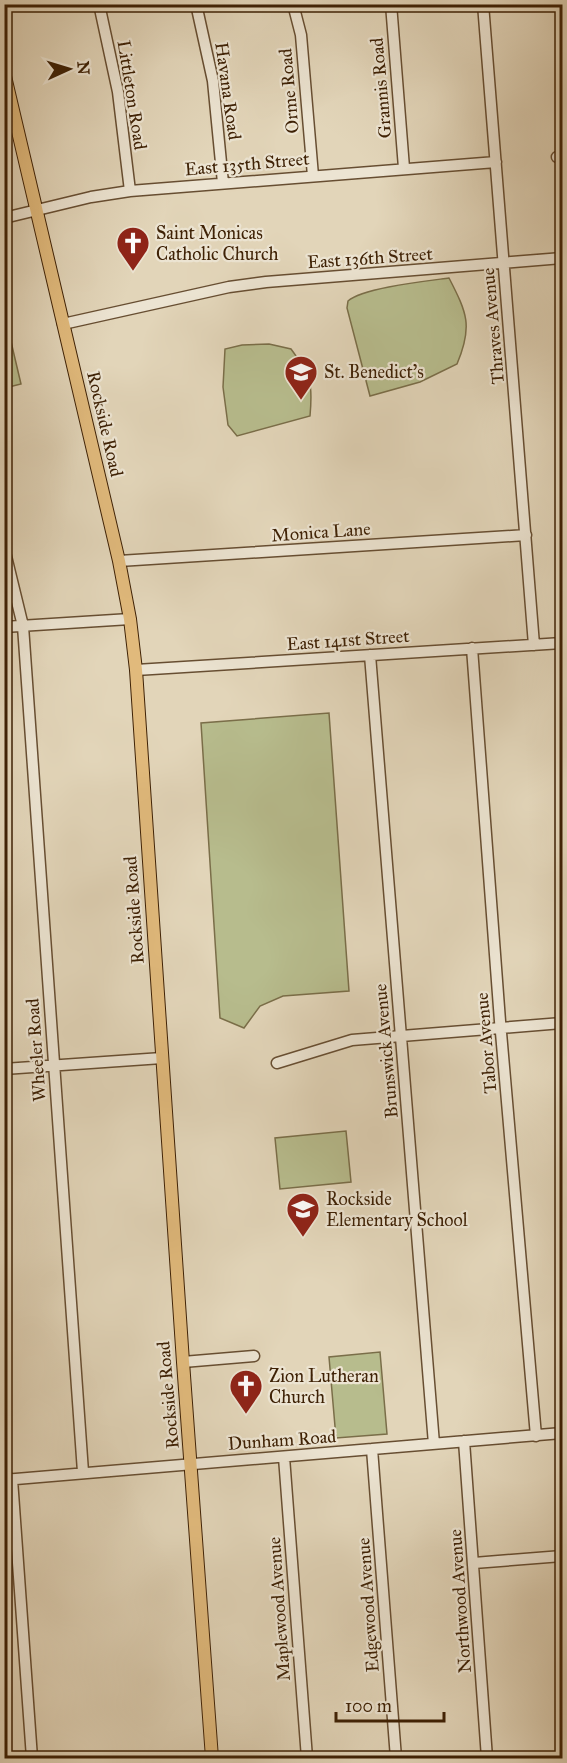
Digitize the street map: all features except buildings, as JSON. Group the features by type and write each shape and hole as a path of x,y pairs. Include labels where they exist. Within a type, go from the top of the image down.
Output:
{"main road":[{"name":"Rockside Road","path":"4,72 119,561 130,619 136,670 212,1758"}],"street":[{"name":"Littleton Road","path":"99,4 116,81 130,191"},
{"name":"Havana Road","path":"196,4 213,81 223,183"},
{"name":"Orme Road","path":"293,4 300,35 313,176"},
{"name":"Grannis Road","path":"391,4 404,168"},
{"name":"Thraves Avenue","path":"483,4 534,645"},
{"name":"East 135th Street","path":"4,218 91,197 130,191 496,162"},
{"name":"East 136th Street","path":"63,324 245,285 562,258"},
{"name":"Monica Lane","path":"119,561 526,535"},
{"name":"Wheeler Road","path":"4,548 23,626 83,1472"},
{"path":"4,627 130,619"},
{"name":"East 141st Street","path":"136,670 562,643"},
{"name":"Tabor Avenue","path":"472,648 501,1028 536,1436"},
{"name":"Brunswick Avenue","path":"370,655 434,1444"},
{"path":"276,1063 352,1040 562,1023"},
{"path":"4,1070 162,1058"},
{"path":"183,1362 254,1356"},
{"name":"Dunham Road","path":"8,1479 562,1433"},
{"name":"Northwood Avenue","path":"464,1442 487,1758"},
{"name":"Edgewood Avenue","path":"372,1449 396,1758"},
{"name":"Maplewood Avenue","path":"284,1457 307,1758"},
{"path":"8,1479 32,1758"},
{"path":"474,1563 562,1556"}],"green space":[{"path":"449,278 466,320 465,339 457,364 420,382 370,396 347,308 348,301 355,296 380,289"},
{"path":"4,312 21,384 5,388 4,388"},
{"path":"269,344 291,349 307,373 311,387 310,416 237,436 228,425 223,387 225,349 242,345"},
{"path":"329,713 349,991 283,996 260,1006 244,1028 220,1018 201,723"},
{"path":"346,1131 351,1182 280,1189 275,1138"},
{"path":"380,1352 387,1434 336,1438 329,1357"}],"place":[{"name":"Saint Monicas Catholic Church","path":"133,272"},
{"name":"St. Benedict's","path":"301,401"},
{"name":"Rockside Elementary School","path":"303,1238"},
{"name":"Zion Lutheran Church","path":"246,1415"}]}
